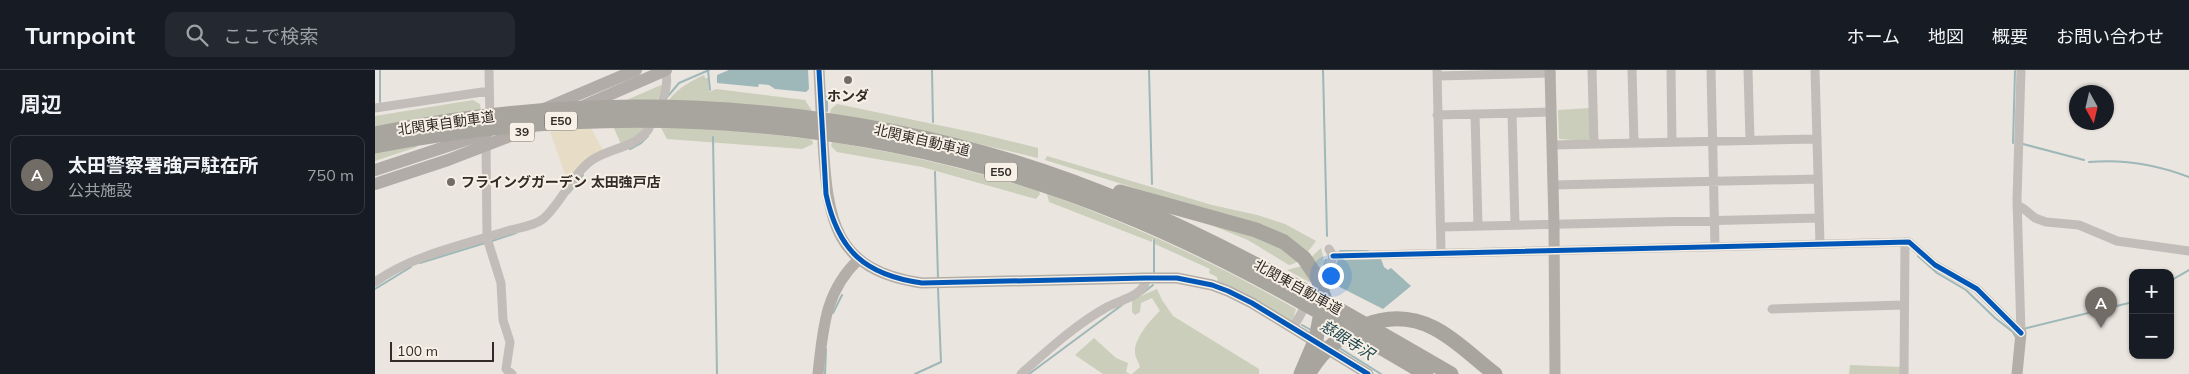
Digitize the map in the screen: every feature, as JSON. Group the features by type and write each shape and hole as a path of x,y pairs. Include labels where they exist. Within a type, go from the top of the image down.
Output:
{"highway":[{"name":"北関東自動車道","path":"375,134 480,117 570,109 666,114 769,113 857,126 933,141 1020,165 1119,200 1214,242 1304,289 1451,374"},
{"name":"北関東自動車道","path":"375,146 460,132 666,114 865,139 924,151 1018,176 1099,205 1158,229 1236,267 1308,310 1426,374"},
{"path":"1020,165 1256,230 1284,242 1298,252 1313,269 1324,297 1316,339 1307,371"},
{"path":"1308,310 1407,374"},
{"path":"1307,371 1334,342 1356,328 1394,319 1422,322 1448,336 1495,374"}],"main road":[{"name":"39","path":"375,170 488,132 636,70"},
{"name":"39","path":"375,184 486,146 665,70"}],"street":[{"path":"489,70 491,107 486,146 487,238 501,283 503,320 510,342 506,369 512,374"},
{"path":"375,282 387,273 411,262 542,220 588,163 605,152 635,142 644,135 667,87 668,79 665,70"},
{"path":"819,70 821,110"},
{"path":"1592,70 1594,144"},
{"path":"1632,70 1634,143"},
{"path":"1671,70 1672,142"},
{"path":"1711,70 1715,246"},
{"path":"1748,70 1750,140"},
{"path":"1815,70 1820,244"},
{"path":"2017,374 2021,333 2017,205 2021,70"},
{"path":"1441,252 1437,73 1551,71 1555,250 1555,374"},
{"path":"375,108 489,91"},
{"path":"1437,115 1551,112"},
{"path":"1512,113 1515,225"},
{"path":"1475,114 1478,226"},
{"path":"1552,145 1816,138"},
{"path":"823,142 827,194 830,213 836,228 859,259 877,272 900,280 922,283 1177,278 1212,285 1240,296 1368,374"},
{"path":"1553,185 1818,178"},
{"path":"2017,205 2035,218 2046,222 2079,225 2117,241 2189,251"},
{"path":"1441,227 1819,218"},
{"path":"1903,374 1905,242"},
{"path":"1316,286 1331,263 1331,253 1909,242 1935,265 1977,290 2021,333"},
{"path":"819,374 824,320 831,300 843,276 859,259"},
{"path":"1021,374 1048,350 1097,314 1139,291 1145,284 1145,278"},
{"path":"1772,309 1903,305"},
{"path":"1293,328 1308,310"}],"green space":[{"path":"704,75 705,78 708,78 709,92 716,89 805,100 812,111 701,101 668,101 684,86"},
{"path":"661,85 663,87 656,102 622,102"},
{"path":"473,100 480,104 481,110 375,127 375,116"},
{"path":"837,104 1038,148 1038,158 938,134 830,114 831,109"},
{"path":"1590,108 1591,137 1587,141 1559,139 1558,110"},
{"path":"613,126 645,126 642,132 621,144"},
{"path":"660,126 742,131 809,139 812,140 813,144 802,149 667,139"},
{"path":"832,142 884,151 962,169 1039,191 1040,194 1036,199 922,167 837,152 831,146"},
{"path":"417,144 417,147 375,161 375,153"},
{"path":"1047,156 1212,205 1257,215 1285,224 1316,241 1301,259 1289,265 1248,240 1206,223 1209,211 1045,160"},
{"path":"1047,194 1142,232 1205,261 1296,309 1294,316 1296,318 1291,322 1218,282 1217,277 1209,273 1210,269 1155,244 1155,240 1152,239 1152,242 1049,202"},
{"path":"1321,248 1324,261 1311,283 1287,270 1302,266"},
{"path":"1157,289 1173,316 1259,369 1259,374 1132,374 1140,367 1135,354 1137,341 1148,324 1160,311 1152,298 1141,303 1140,312 1135,315 1132,312 1132,300"},
{"path":"1094,338 1116,358 1128,363 1126,372 1130,374 1103,374 1075,355"},
{"path":"1850,365 1901,367 1900,374 1849,374"}],"sand":[{"path":"591,128 603,150 570,180 569,177 566,177 550,132"}],"water":[{"path":"729,70 808,70 809,89 806,92 775,89 769,85 759,84 758,87 717,83 717,75"},
{"path":"1381,259 1384,267 1388,270 1391,268 1411,286 1383,309 1328,281 1338,260"}],"waterway":[{"path":"380,70 380,102"},
{"path":"708,70 710,90"},
{"path":"668,96 679,83 709,70"},
{"path":"932,70 933,122"},
{"path":"1149,70 1152,184"},
{"path":"1323,70 1327,236"},
{"path":"2013,143 2015,71"},
{"path":"827,97 827,111"},
{"path":"630,149 641,143 648,136"},
{"path":"713,137 717,374"},
{"path":"2023,144 2084,160"},
{"path":"2089,162 2114,161 2140,164 2165,169 2189,177"},
{"path":"935,172 938,278"},
{"path":"569,193 583,175"},
{"path":"492,241 516,233"},
{"path":"1154,240 1154,272"},
{"path":"420,263 485,243"},
{"path":"1340,251 1368,251"},
{"path":"1918,256 1937,273 1966,290 1995,318 2013,332 2015,336"},
{"name":"慈眼寺沢","path":"1321,271 1326,260"},
{"path":"375,289 411,267"},
{"path":"2174,279 2189,270"},
{"path":"1143,293 1153,285"},
{"path":"915,374 941,362 938,288"},
{"path":"833,313 842,295"},
{"path":"2023,329 2129,303"},
{"path":"1029,374 1122,305"},
{"name":"慈眼寺沢","path":"1302,325 1311,330"},
{"name":"慈眼寺沢","path":"1338,347 1381,374"},
{"path":"825,374 826,349"}],"cycle path":[{"path":"819,70 826,194 831,214 838,231 847,245 857,257 870,266 885,274 922,283 1177,278 1212,285 1252,303 1368,374"},
{"path":"1333,256 1909,242 1935,265 1977,289 2021,333"}],"place":[{"name":"ホンダ","path":"848,80"},
{"name":"フライングガーデン 太田強戸店","path":"451,182"},
{"name":"太田警察署強戸駐在所","path":"2101,328"}]}
